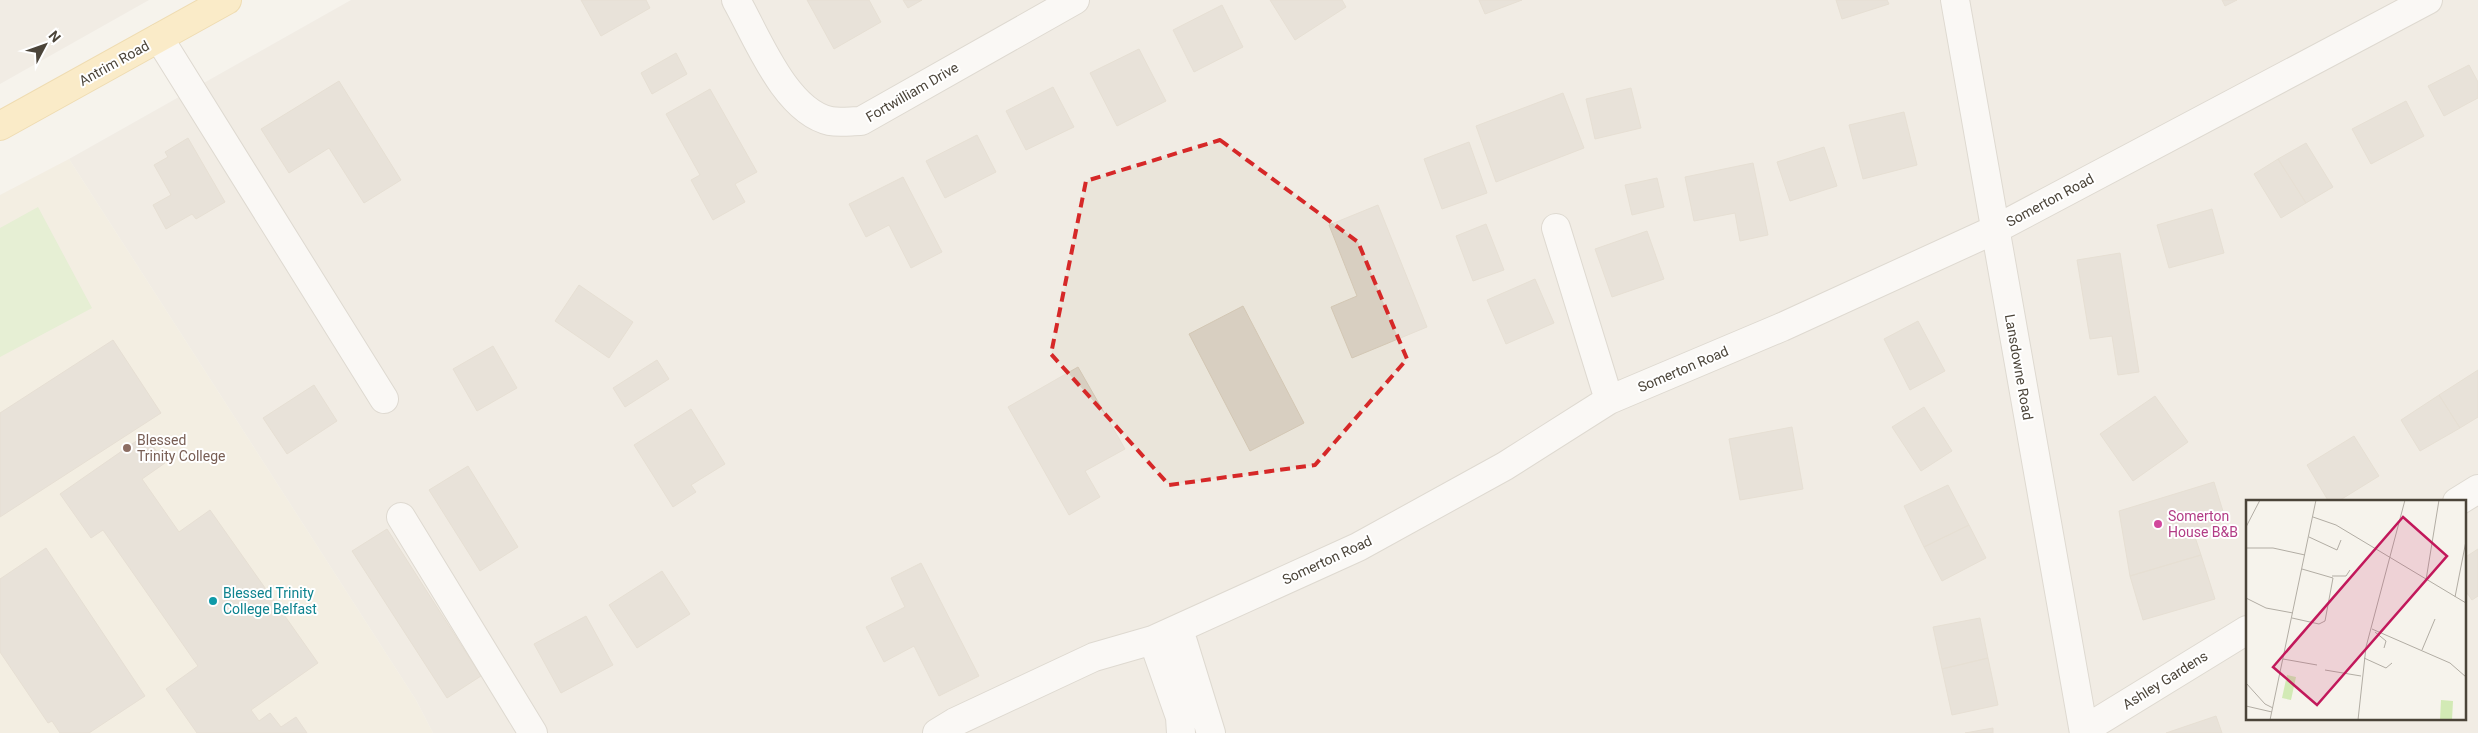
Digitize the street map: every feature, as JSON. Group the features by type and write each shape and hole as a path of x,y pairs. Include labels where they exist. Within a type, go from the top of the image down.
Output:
{"main road":[{"name":"Antrim Road","path":"0,126 227,0"}],"street":[{"name":"Fortwilliam Drive","path":"736,0 783,85 811,113 831,121 861,121 1075,0"},
{"name":"Lansdowne Road","path":"1955,0 1994,230 2084,732"},
{"name":"Somerton Road","path":"937,733 1094,656 1153,640 1358,547 1505,466 1609,400 1782,327 1994,230 2428,0"},
{"path":"159,38 384,399"},
{"path":"1556,228 1609,400"},
{"path":"2460,500 2478,489"},
{"path":"401,517 533,733"},
{"path":"1179,629 1211,733"},
{"name":"Ashley Gardens","path":"2084,732 2246,631"},
{"path":"1153,640 1180,717 1180,733"}],"highlighted area":[{"path":"1220,140 1358,242 1407,359 1315,465 1169,485 1051,354 1086,181"}],"shaded area":[{"path":"0,0 149,0 0,84"},
{"path":"351,0 2478,0 2478,733 433,733 416,700 69,159"},
{"name":"Blessed Trinity College","path":"69,159 416,700 433,733 0,733 0,195"}],"green space":[{"path":"38,207 92,308 0,357 0,228"}],"building":[{"path":"581,0 646,0 650,8 601,36"},
{"path":"807,0 869,0 881,22 834,49"},
{"path":"903,0 922,0 908,8"},
{"path":"1270,0 1342,0 1346,7 1295,40"},
{"path":"1479,0 1522,0 1485,14"},
{"path":"1836,0 1887,0 1889,4 1842,19"},
{"path":"2222,0 2237,0 2225,6"},
{"path":"1222,5 1243,47 1194,72 1173,30"},
{"path":"1139,49 1166,101 1117,126 1090,73"},
{"path":"676,53 687,74 652,94 641,73"},
{"path":"2469,65 2478,82 2478,98 2444,116 2428,86"},
{"path":"339,81 401,180 364,203 329,148 289,173 261,129"},
{"path":"1053,87 1074,127 1026,150 1006,111"},
{"path":"1631,88 1641,128 1595,139 1586,99"},
{"path":"710,89 757,172 735,184 745,202 713,220 691,180 700,175 666,114"},
{"path":"1563,93 1584,148 1496,182 1476,126"},
{"path":"2406,101 2424,136 2371,164 2352,129"},
{"path":"1904,112 1917,165 1863,179 1849,125"},
{"path":"977,135 996,172 945,198 926,161"},
{"path":"188,138 225,202 196,219 192,214 166,229 153,205 171,195 154,165 168,157 165,152"},
{"path":"1469,142 1487,193 1442,209 1424,159"},
{"path":"2306,143 2333,187 2306,203 2278,159"},
{"path":"1824,147 1837,186 1790,201 1777,162"},
{"path":"2278,159 2306,203 2281,218 2254,174"},
{"path":"1753,163 1768,235 1740,241 1735,213 1694,221 1685,177"},
{"path":"903,177 942,252 911,268 889,225 866,237 849,204"},
{"path":"1657,178 1664,207 1632,215 1625,185"},
{"path":"1378,205 1427,327 1352,358 1331,307 1357,296 1329,225"},
{"path":"2212,209 2224,253 2169,268 2157,225"},
{"path":"1486,224 1504,270 1473,281 1456,236"},
{"path":"1647,231 1664,279 1612,297 1595,249"},
{"path":"2120,253 2139,372 2118,375 2112,336 2090,339 2077,260"},
{"path":"1535,279 1554,323 1506,344 1487,300"},
{"path":"579,285 633,322 609,358 555,321"},
{"path":"1243,306 1304,423 1250,451 1189,334"},
{"path":"1918,321 1945,371 1910,390 1884,339"},
{"path":"113,340 161,413 0,517 0,413"},
{"path":"493,346 517,388 477,411 453,369"},
{"path":"657,360 669,379 625,407 613,388"},
{"path":"1078,367 1125,449 1085,471 1100,497 1069,515 1008,407"},
{"path":"2478,370 2478,417 2460,428 2439,395"},
{"path":"314,385 337,421 287,454 263,418"},
{"path":"2439,395 2460,428 2420,451 2401,420"},
{"path":"2155,396 2188,442 2133,481 2100,434"},
{"path":"1924,407 1952,451 1921,471 1892,427"},
{"path":"691,409 725,464 691,485 696,492 673,507 634,445"},
{"path":"1792,427 1803,489 1740,500 1729,439"},
{"name":"Blessed Trinity College Belfast","path":"145,435 165,463 142,479 179,532 210,510 318,663 251,710 259,721 270,713 281,727 296,717 307,733 197,733 166,689 198,666 103,530 91,538 60,494"},
{"path":"2354,436 2379,476 2340,500 2328,500 2307,465"},
{"path":"468,466 518,547 480,571 429,490"},
{"path":"2214,482 2226,521 2193,531 2201,555 2130,576 2119,511"},
{"path":"1948,485 1969,525 1924,547 1904,506"},
{"path":"1969,525 1986,558 1942,581 1924,547"},
{"path":"387,529 481,676 447,698 352,551"},
{"path":"46,548 145,696 89,733 60,733 52,721 48,723 0,652 0,579"},
{"path":"2478,549 2478,596 2472,600 2466,592 2466,557"},
{"path":"2201,555 2215,599 2143,620 2130,576"},
{"path":"921,563 979,676 939,696 914,646 884,662 866,627 905,607 891,578"},
{"path":"662,571 690,614 637,648 609,605"},
{"path":"586,616 613,665 561,693 534,644"},
{"path":"1980,618 1988,658 1942,669 1933,627"},
{"path":"1988,658 1998,705 1952,715 1942,669"},
{"path":"2216,716 2222,733 2166,733"},
{"path":"1993,728 1993,733 1965,733"}],"place":[{"name":"Blessed Trinity College","path":"127,448"},
{"name":"Somerton House B&B","path":"2158,524"},
{"name":"Blessed Trinity College Belfast","path":"213,601"}]}
